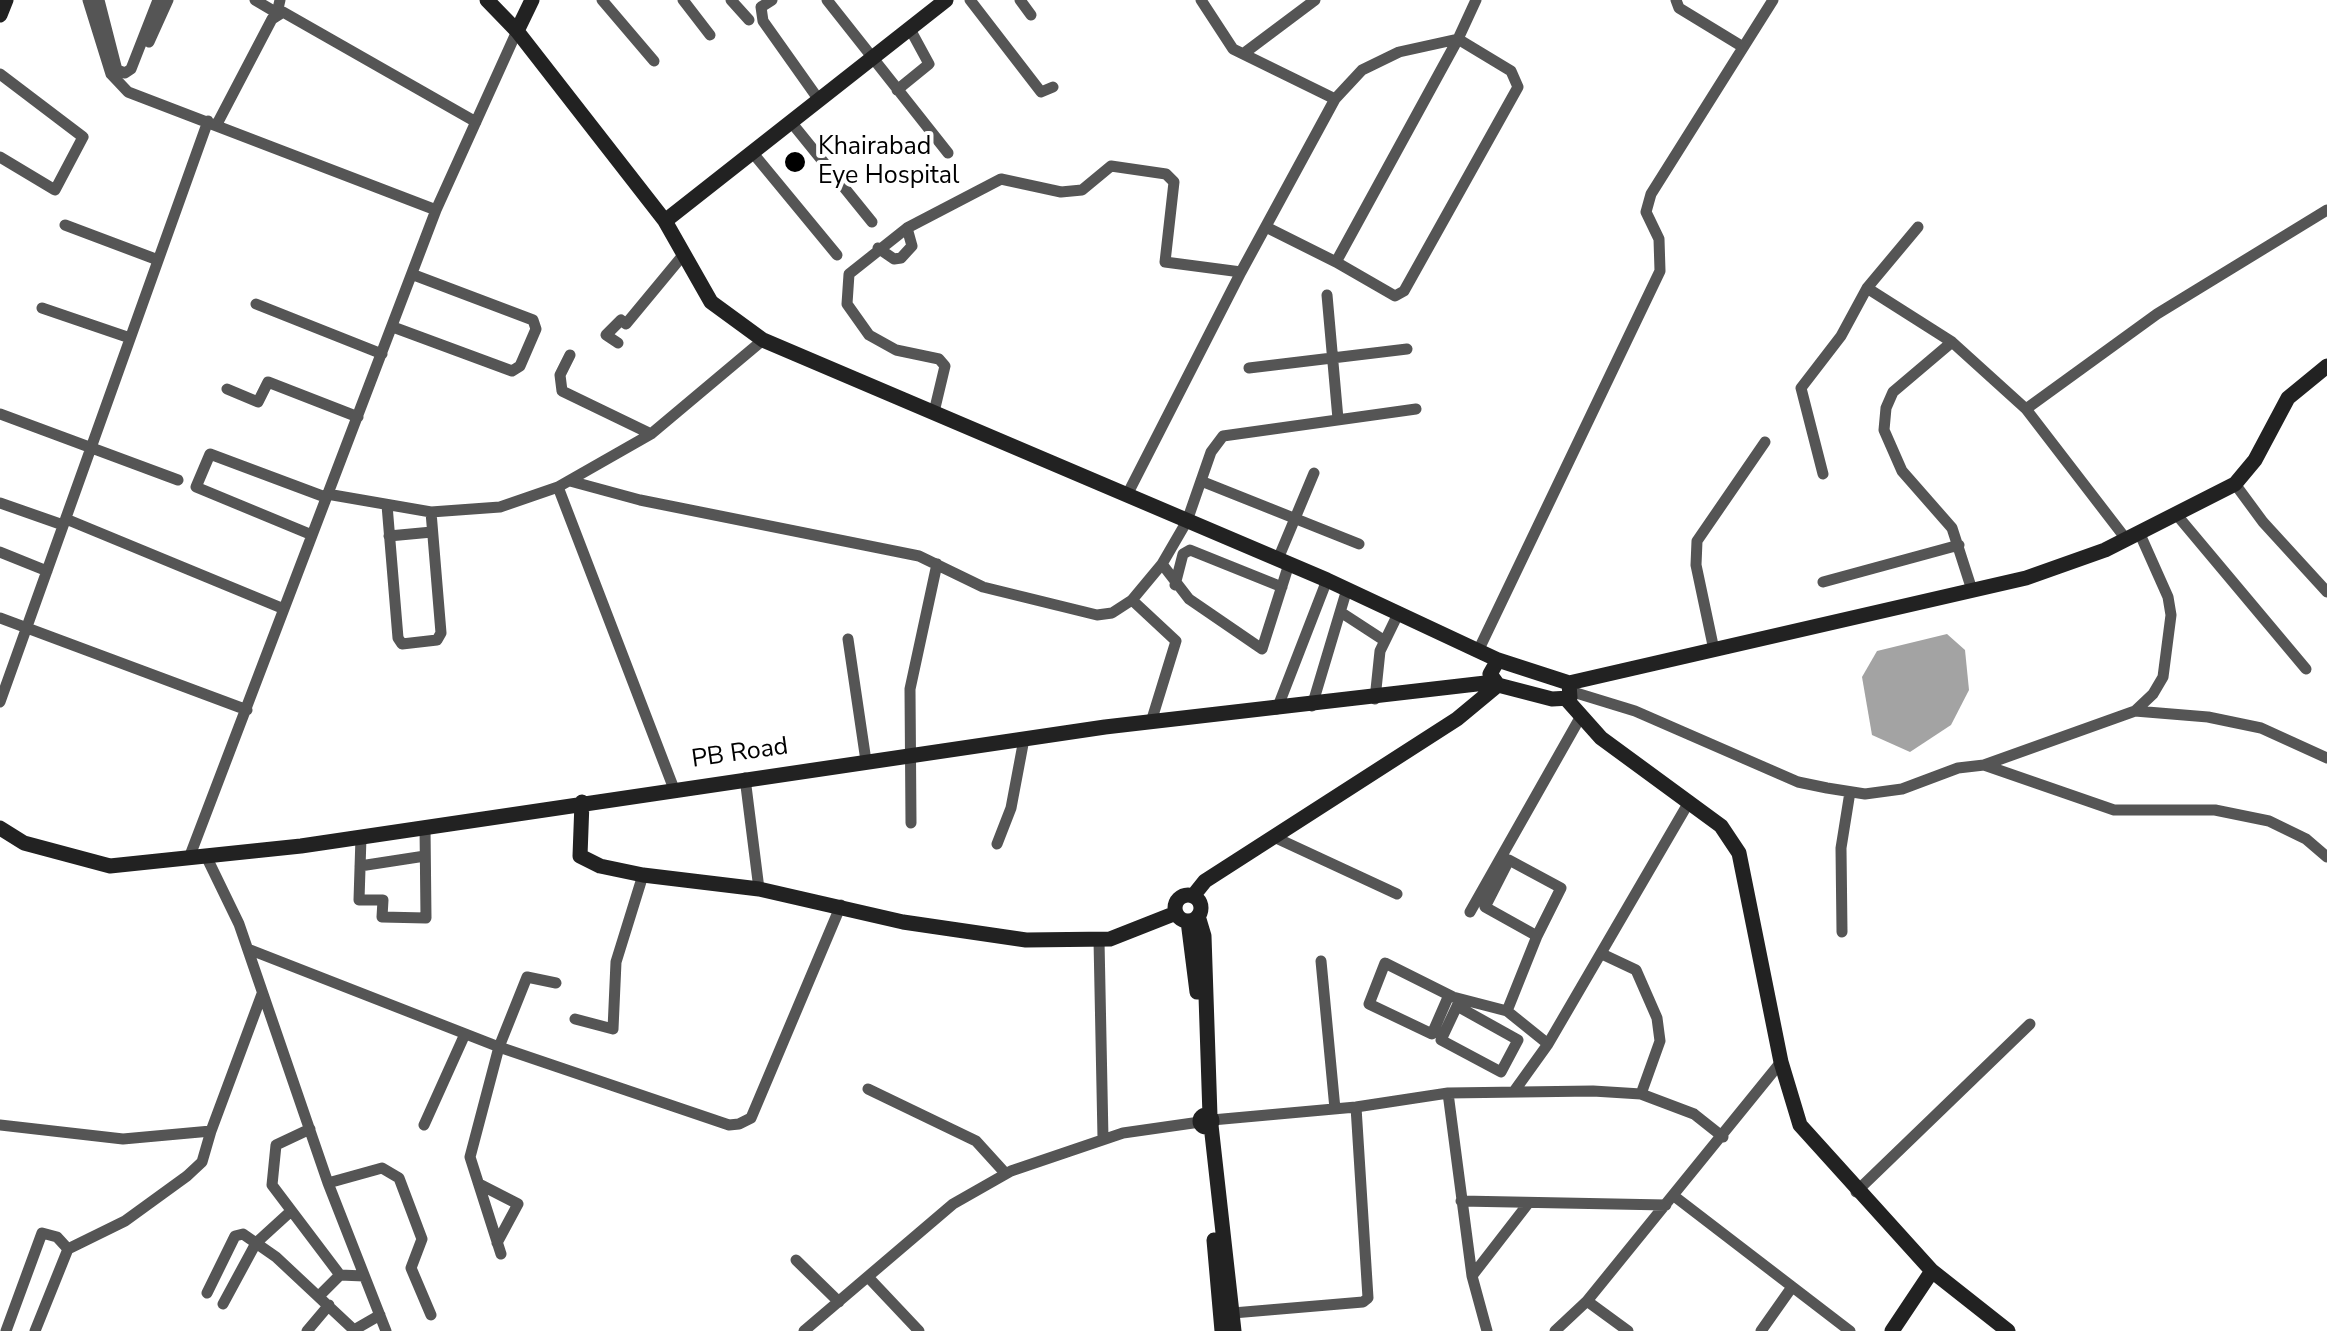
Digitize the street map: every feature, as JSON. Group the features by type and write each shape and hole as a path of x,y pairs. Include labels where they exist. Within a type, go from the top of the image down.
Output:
{"street":[{"path":"0,14 6,0"},
{"path":"88,0 111,74 128,92 436,210"},
{"path":"99,0 117,70 125,73 131,69 158,0"},
{"path":"128,92 168,0"},
{"path":"256,0 277,14 289,12 476,122"},
{"path":"0,702 158,260 212,123 277,14 280,0"},
{"path":"487,0 516,31 664,221 711,302 763,340 1348,589 1570,692 1689,732 1798,782 1850,792 1902,789 1958,768 1984,765 2135,710 2153,694 2163,677 2171,615 2168,597 2133,535 2026,408 1952,342 1867,288"},
{"path":"386,1331 328,1182 248,949 197,857 326,495 436,210 532,0"},
{"path":"602,0 654,60"},
{"path":"683,0 710,35"},
{"path":"732,0 750,20"},
{"path":"772,0 761,8 762,21 819,100"},
{"path":"827,0 948,154"},
{"path":"664,221 946,0"},
{"path":"970,0 1041,92 1054,88"},
{"path":"1020,0 1031,15"},
{"path":"1201,0 1233,49 1335,99"},
{"path":"1243,54 1315,0"},
{"path":"1336,262 1476,0"},
{"path":"1676,0 1679,8 1743,46"},
{"path":"1479,649 1660,271 1659,240 1646,212 1650,194 1772,0"},
{"path":"897,90 929,64 910,28"},
{"path":"1127,495 1241,272 1335,99 1362,70 1400,52 1458,38 1512,71 1518,87 1404,291 1390,294 1266,227"},
{"path":"0,74 83,138 55,190 0,157"},
{"path":"790,122 872,222"},
{"path":"752,152 837,255"},
{"path":"934,412 945,366 939,359 896,350 869,335 847,304 850,274 908,228 1001,179 1062,192 1082,190 1102,170 1126,166 1166,174 1174,182 1165,262 1241,272"},
{"path":"2026,408 2157,314 2327,210"},
{"path":"65,224 158,260"},
{"path":"1824,474 1801,388 1841,336 1867,288 1918,227"},
{"path":"878,248 894,259 901,258 912,246 908,228"},
{"path":"618,343 606,335 621,320 626,324 684,254"},
{"path":"393,327 512,371 520,366 536,329 532,320 414,275"},
{"path":"1327,295 1338,419"},
{"path":"256,304 382,354"},
{"path":"42,308 130,338"},
{"path":"312,535 196,487 210,454 326,495 431,512 500,506 564,484 650,434 763,340"},
{"path":"1952,342 1893,392 1886,408 1884,430 1902,471 1952,528 1972,590"},
{"path":"1250,368 1407,349"},
{"path":"570,355 560,374 562,392 650,434"},
{"path":"1498,660 1490,674 1496,683 1570,692 1714,650 2026,578 2133,535 2235,484 2256,460 2288,398 2327,366"},
{"path":"227,389 258,402 268,382 358,417"},
{"path":"564,484 919,556 983,587 1097,616 1112,613 1132,600 1162,564 1187,521 1223,436 1416,410"},
{"path":"0,414 178,480"},
{"path":"1714,650 1696,565 1697,541 1765,442"},
{"path":"1162,564 1175,585 1262,649 1282,588 1295,518 1314,473"},
{"path":"1201,481 1359,544"},
{"path":"564,484 674,788"},
{"path":"2235,484 2263,522 2327,592"},
{"path":"0,503 64,522 284,610"},
{"path":"387,505 398,638 402,644 437,640 441,632 431,512"},
{"path":"2176,514 2306,669"},
{"path":"389,536 432,532"},
{"path":"1824,582 1958,545"},
{"path":"1175,585 1183,554 1190,550 1282,588"},
{"path":"0,552 47,572"},
{"path":"910,823 910,689 937,564"},
{"path":"1277,709 1327,580"},
{"path":"1312,706 1348,589"},
{"path":"1132,600 1176,642 1151,722"},
{"path":"1375,699 1385,641 1399,612"},
{"path":"1342,613 1385,641"},
{"path":"0,618 247,710"},
{"path":"848,639 866,761"},
{"path":"1222,1331 1206,1121 1204,936 1187,917 1181,898 1193,896 1205,881 1457,719 1496,683"},
{"name":"PB Road","path":"0,828 24,843 110,866 361,837 1024,738 1496,683"},
{"path":"1570,692 1581,716 1602,738 1721,826 1739,853 1781,1062 1800,1125 1856,1192 1932,1271 2008,1331"},
{"path":"2135,710 2208,717 2261,728 2327,758"},
{"path":"1470,912 1581,716"},
{"path":"997,844 1011,808 1024,738"},
{"path":"1984,765 2114,810 2215,810 2268,821 2306,840 2327,856"},
{"path":"745,778 760,888"},
{"path":"1842,932 1841,848 1850,792"},
{"path":"582,802 580,856 600,866 643,876 760,888 969,934 1099,940 1187,917 1201,905 1193,896"},
{"path":"1516,1090 1602,954 1688,802"},
{"path":"361,837 359,900 383,900 382,917 426,918 425,827"},
{"path":"1274,837 1397,894"},
{"path":"360,866 426,856"},
{"path":"1507,1011 1561,888 1509,860 1485,908 1537,936"},
{"path":"575,1019 613,1030 616,962 643,876"},
{"path":"248,949 499,1047 729,1125 751,1118 841,905"},
{"path":"1099,940 1103,1138"},
{"path":"1602,954 1636,970 1657,1018 1660,1041 1641,1094"},
{"path":"1321,960 1335,1109"},
{"path":"1450,995 1432,1034 1369,1004 1385,964 1450,995 1507,1011 1545,1049"},
{"path":"479,1184 518,1204 499,1249 470,1157 499,1047 527,977 556,983"},
{"path":"34,1331 68,1249 125,1221 202,1162 262,994"},
{"path":"1518,1040 1501,1072 1441,1040 1456,1006 1518,1040 1545,1049"},
{"path":"1856,1192 2030,1024"},
{"path":"424,1125 465,1034"},
{"path":"1555,1331 1587,1300 1781,1062"},
{"path":"868,1089 976,1140 1006,1174"},
{"path":"804,1331 953,1204 1006,1174 1103,1138 1206,1121 1356,1108 1448,1093 1516,1090 1641,1094 1694,1114 1723,1137"},
{"path":"1448,1093 1472,1276 1487,1331"},
{"path":"1232,1313 1363,1302 1368,1298 1356,1108"},
{"path":"1206,1121 1234,1331"},
{"path":"0,1125 123,1139 211,1132"},
{"path":"310,1129 283,1138 272,1155 272,1185 340,1275 364,1276"},
{"path":"328,1182 382,1168 399,1178 422,1240 411,1268 431,1316"},
{"path":"1461,1200 1527,1204 1670,1200 1850,1331"},
{"path":"1472,1276 1527,1204"},
{"path":"223,1304 256,1243 290,1212"},
{"path":"24,1331 7,1328 42,1233 57,1237 68,1249"},
{"path":"207,1293 235,1236 243,1234 324,1300 354,1330 380,1315"},
{"path":"796,1260 838,1302"},
{"path":"1892,1331 1932,1271"},
{"path":"307,1331 340,1275"},
{"path":"868,1277 919,1331"},
{"path":"1761,1331 1792,1287"},
{"path":"1587,1300 1628,1331"}],"shaded area":[{"path":"1947,634 1965,650 1969,690 1951,725 1910,752 1872,735 1862,677 1877,651"}],"place":[{"name":"Khairabad Eye Hospital","path":"795,162"}]}
